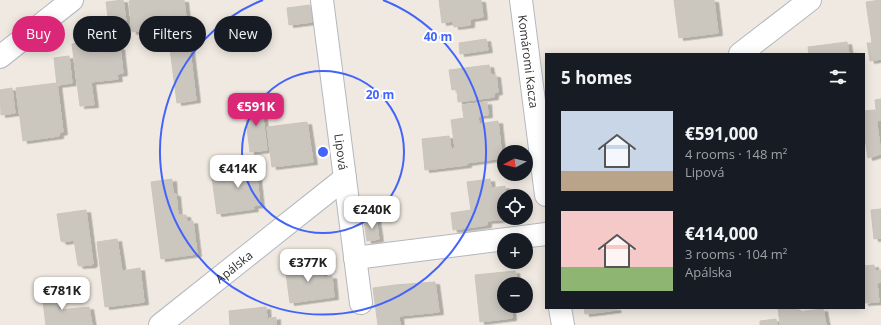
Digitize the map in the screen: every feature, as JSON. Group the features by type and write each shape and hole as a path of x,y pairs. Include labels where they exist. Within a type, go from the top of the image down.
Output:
{"street":[{"path":"0,57 72,0"},
{"name":"Lipová","path":"322,0 361,303"},
{"name":"Komáromi Kacza","path":"521,0 545,187"},
{"path":"741,53 810,0"},
{"name":"Apálska","path":"160,325 345,178"},
{"path":"355,258 545,234"},
{"path":"560,309 563,325"}],"building":[{"path":"123,0 125,16 108,16 106,2"},
{"path":"173,0 175,16 139,16 139,31 132,32 129,1"},
{"path":"173,0 184,0 186,16 175,16"},
{"path":"439,0 481,0 483,17 470,19 470,25 454,27 453,21 442,23"},
{"path":"674,0 714,0 718,33 679,38"},
{"path":"881,0 881,59 870,61 867,43 872,43 866,2"},
{"path":"310,5 312,22 289,25 287,8"},
{"path":"486,39 488,50 460,54 459,43"},
{"path":"847,42 849,53 809,53 808,47"},
{"path":"73,52 121,52 123,73 117,74 118,79 91,82 94,105 80,106"},
{"path":"170,52 190,52 196,100 177,103"},
{"path":"69,56 72,83 57,85 54,58"},
{"path":"489,65 491,75 496,75 498,92 494,93 494,97 458,102 457,89 452,90 449,70"},
{"path":"57,83 63,132 59,133 59,136 23,141 16,88"},
{"path":"12,88 15,113 1,115 0,90"},
{"path":"881,99 881,120 877,121 875,100"},
{"path":"261,102 267,150 250,152 244,104"},
{"path":"487,102 488,115 478,116 479,124 498,121 501,145 497,145 497,159 467,163 467,165 425,170 422,139 449,136 451,149 455,148 451,120 464,118 462,105"},
{"path":"875,110 881,154 868,158 865,139 865,111"},
{"path":"307,122 313,162 272,167 267,127"},
{"path":"255,159 260,205 253,206 254,209 217,214 212,178 238,175 237,161"},
{"path":"172,179 173,194 176,194 178,215 186,215 187,222 193,221 197,254 161,259 151,182"},
{"path":"490,179 491,188 505,186 505,189 497,189 497,220 487,221 487,225 453,230 451,213 471,210 467,182"},
{"path":"881,209 881,238 874,239 871,210"},
{"path":"86,210 93,263 92,265 79,266 74,240 61,241 57,214"},
{"path":"376,218 379,239 367,241 364,220"},
{"path":"117,239 122,271 140,268 144,302 105,307 97,242"},
{"path":"322,262 323,277 332,276 334,297 290,303 285,266"},
{"path":"874,265 875,271 881,270 881,282 877,283 879,302 865,303 865,266"},
{"path":"515,271 516,277 497,277 497,313 512,313 512,318 480,322 475,275"},
{"path":"435,282 439,312 399,316 400,325 378,325 373,288"},
{"path":"55,284 58,310 89,307 92,325 46,325 41,286"},
{"path":"266,307 267,319 276,317 276,325 230,325 229,311"},
{"path":"584,309 617,310 585,314"},
{"path":"778,309 796,309 797,312 823,309 826,325 780,325"},
{"path":"776,319 777,325 760,325 760,321"}]}
